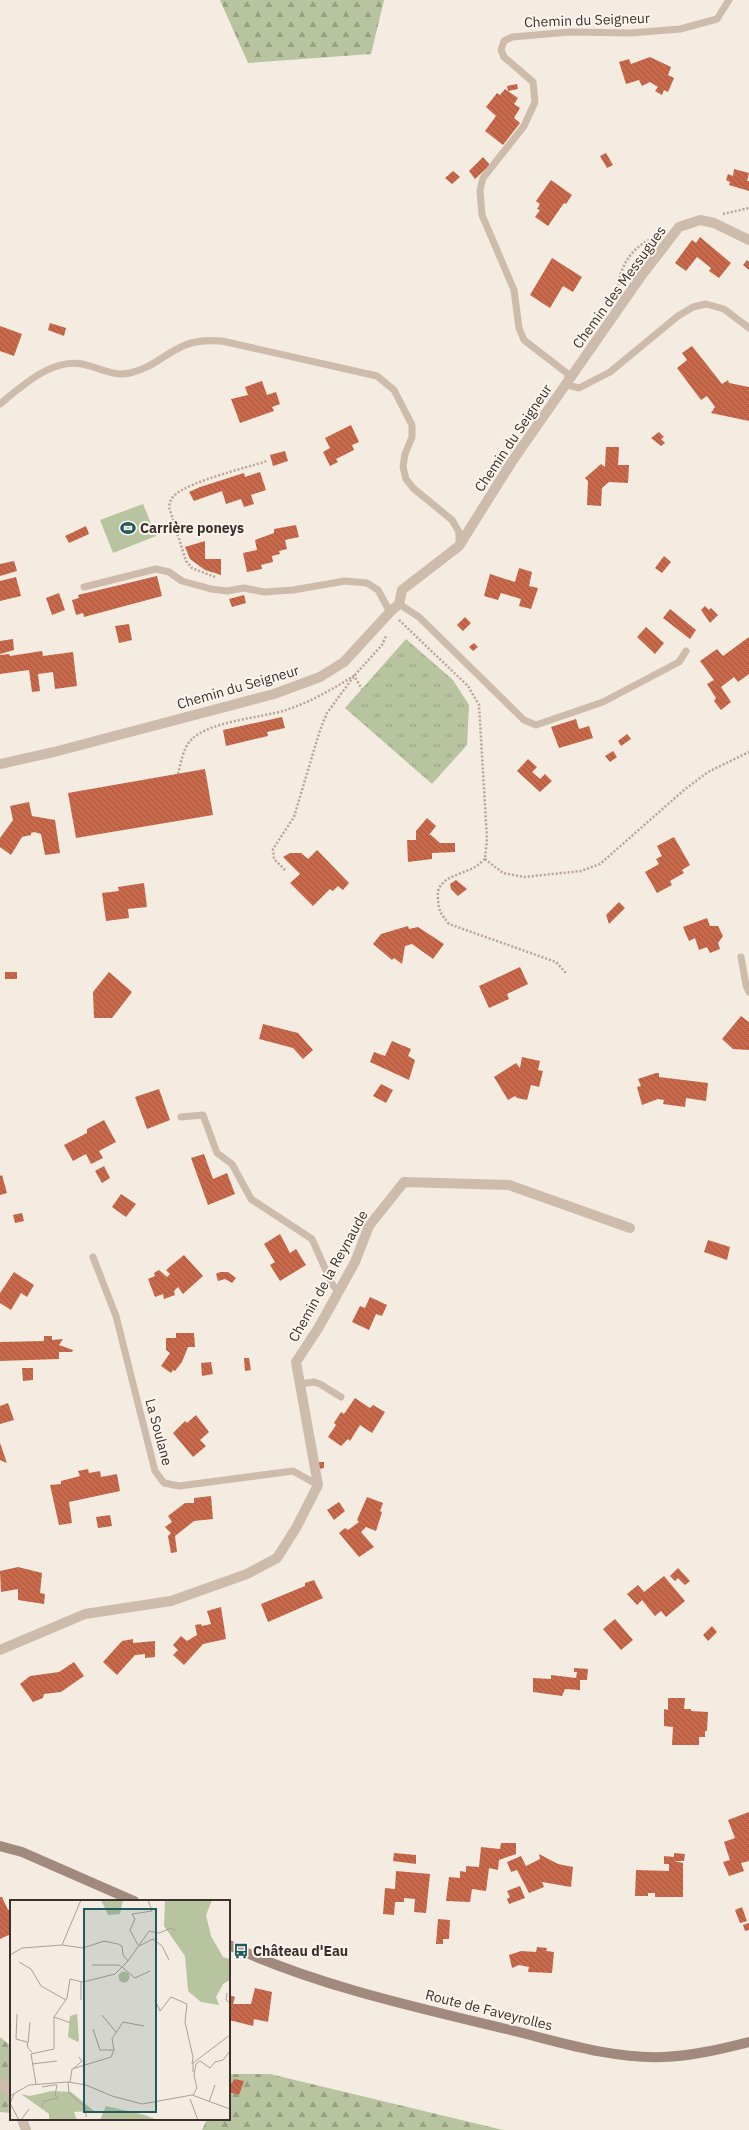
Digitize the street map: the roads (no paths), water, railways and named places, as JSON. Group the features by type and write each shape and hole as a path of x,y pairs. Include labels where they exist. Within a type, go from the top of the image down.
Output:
{"main road":[{"path":"0,1846 22,1852 132,1900"},
{"name":"Route de Faveyrolles","path":"230,1945 288,1968 412,2006 608,2054 663,2057 709,2052 749,2042"}],"street":[{"name":"Chemin des Messugues","path":"567,385 642,275 679,227 700,220 714,223 749,240"},
{"name":"Chemin du Seigneur","path":"0,764 54,752 274,694 320,677 344,662 399,604 402,590 460,546 511,463 567,385"},
{"name":"Chemin de la Reynaude","path":"318,1485 296,1362 319,1327 355,1262 369,1226 404,1182 509,1185 630,1228"},
{"path":"0,1650 85,1614 170,1601 247,1574 277,1558 296,1528 318,1485"},
{"path":"0,2083 10,2091"},
{"path":"22,2120 26,2130"}],"lane":[{"name":"Chemin du Seigneur","path":"567,385 568,374 524,340 519,328 514,290 482,215 480,190 483,178 524,126 535,102 533,82 504,58 501,50 504,41 512,37 570,32 631,33 680,29 717,19 730,0"},
{"path":"567,385 579,388 610,372 678,316 693,307 706,304 724,309 749,328"},
{"path":"0,404 31,378 57,366 82,364 104,372 128,373 150,367 181,346 202,340 222,340 377,376 394,390 412,425 412,437 404,460 406,479 413,488 452,520 459,532 460,546"},
{"path":"84,586 156,569 169,572 182,581 211,589 227,591 244,588 264,592 293,590 345,581 367,583 378,590 390,612"},
{"path":"399,604 419,617 524,720 536,725 602,702 679,662 686,650"},
{"path":"741,957 746,986 749,992"},
{"path":"181,1117 203,1115 217,1153 232,1164 250,1199 312,1239 332,1284 338,1291"},
{"name":"La Soulane","path":"93,1257 116,1316 154,1471 164,1483 179,1486 293,1471 318,1485"},
{"path":"300,1384 314,1382 341,1397"}],"place":[{"name":"Carrière poneys","path":"128,528"},
{"name":"Château d'Eau","path":"241,1951"}]}
